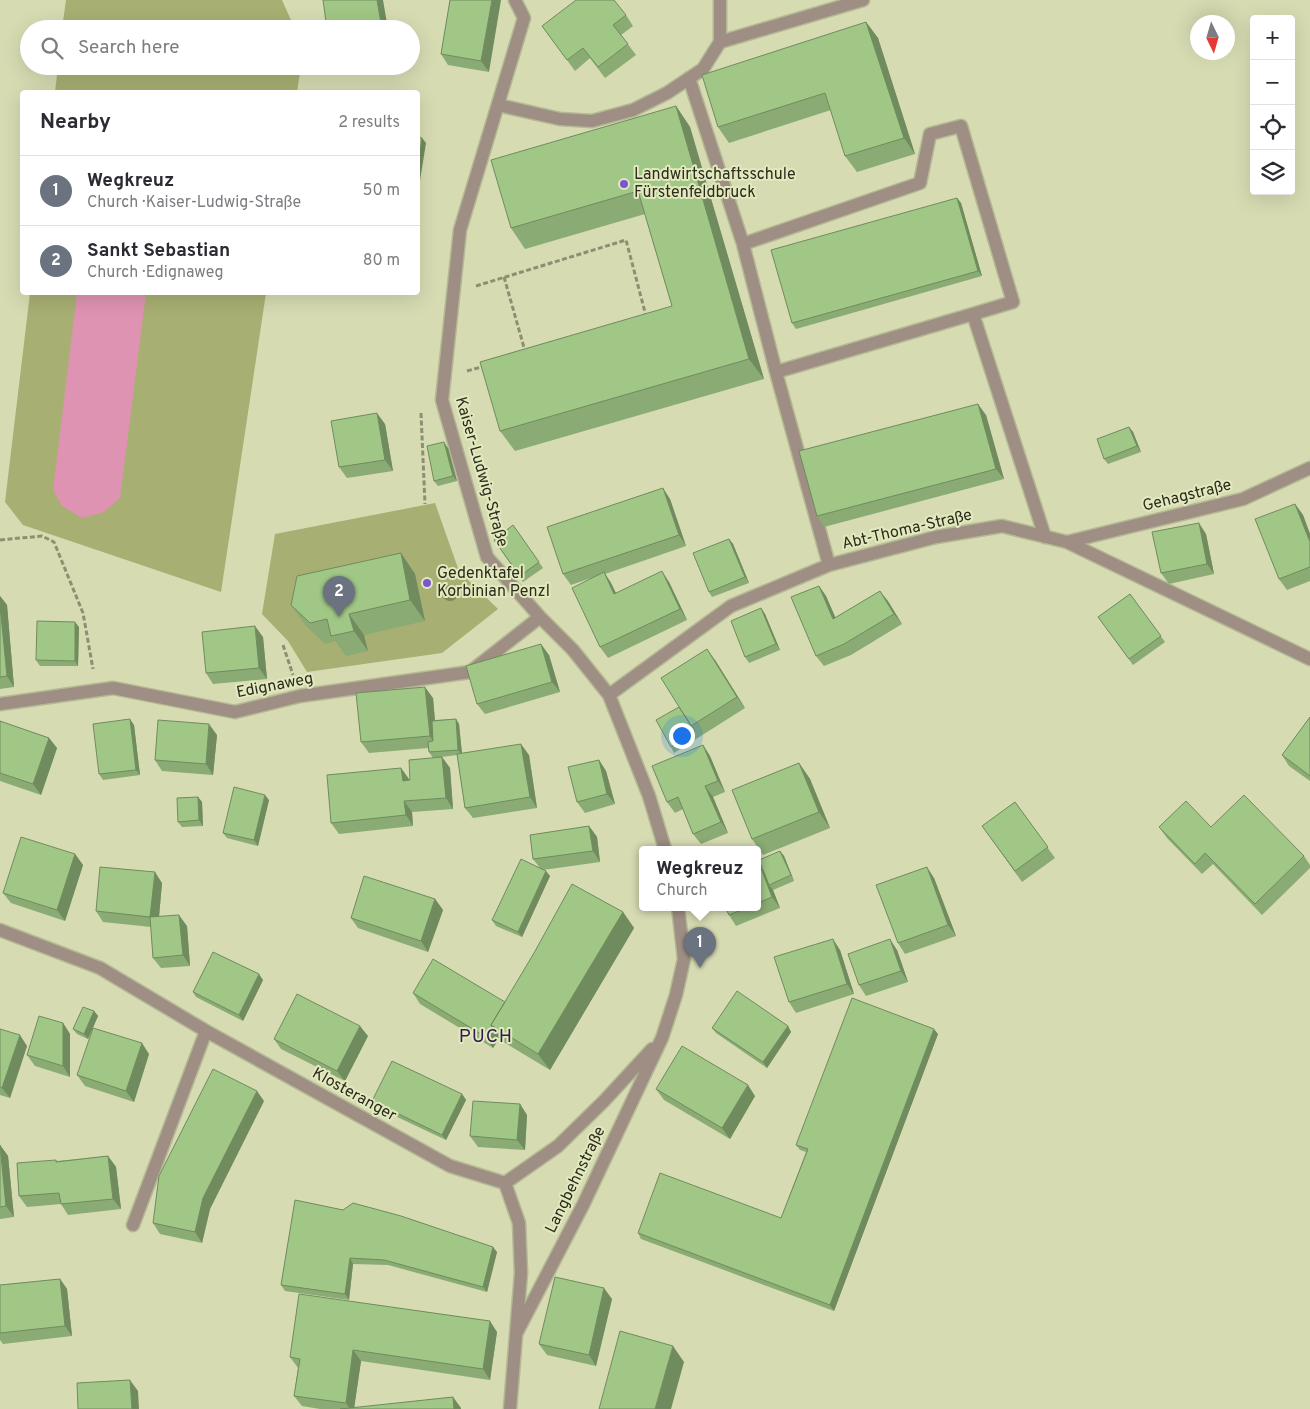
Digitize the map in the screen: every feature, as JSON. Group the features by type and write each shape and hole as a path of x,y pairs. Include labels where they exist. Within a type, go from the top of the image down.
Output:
{"street":[{"name":"Kaiser-Ludwig-Straße","path":"514,0 524,18 460,230 442,400 487,557 573,650 609,695 649,796 665,846"},
{"path":"498,105 560,119 592,120 633,110 667,93 703,69 720,42 720,0"},
{"path":"720,42 863,0"},
{"path":"689,78 743,244 776,372 830,566"},
{"path":"743,244 920,183 930,134 961,126 1013,302 776,372"},
{"path":"973,314 1045,537"},
{"name":"Gehagstraße","path":"1067,542 1242,499 1310,468"},
{"name":"Abt-Thoma-Straße","path":"609,695 731,606 830,566 936,537 1002,526 1067,542 1310,659"},
{"name":"Edignaweg","path":"0,704 113,688 235,712 300,696 470,672 540,616"},
{"path":"505,1183 558,1146 604,1101 662,1038 676,995 684,959 678,911"},
{"name":"Klosteranger","path":"0,930 100,968 206,1031 450,1166 505,1183"},
{"path":"133,1225 206,1031"},
{"name":"Langbehnstraße","path":"516,1334 583,1205 662,1038"},
{"name":"Langbehnstraße","path":"505,1183 519,1223 521,1273 510,1409"}],"path":[{"path":"454,293 626,240 647,319"},
{"path":"504,277 526,354"},
{"path":"444,378 490,365"},
{"path":"421,411 425,504"},
{"path":"0,540 42,536 54,542 84,613 96,690"},
{"path":"283,645 300,696"}],"green space":[{"path":"66,0 282,0 291,20 63,20"},
{"path":"57,75 300,75 297,90 55,90"},
{"path":"30,295 266,295 221,592 23,525 5,502"},
{"path":"435,503 459,571 498,609 442,653 307,672 288,641 262,614 275,534"}],"shaded area":[{"path":"77,295 146,295 120,498 104,512 82,518 62,506 53,490"}],"building":[{"path":"323,0 377,0 380,20 326,20"},
{"path":"450,0 492,0 481,61 441,54"},
{"path":"576,0 614,0 626,15 613,25 628,44 598,67 583,48 567,60 542,26"},
{"path":"866,22 904,138 845,156 825,93 718,127 702,75"},
{"path":"676,106 749,359 500,431 480,362 672,306 638,191 511,228 491,160"},
{"path":"957,198 978,271 792,323 771,250"},
{"path":"978,404 996,469 817,516 799,451"},
{"path":"377,413 385,460 339,467 331,421"},
{"path":"1129,427 1137,446 1104,459 1097,439"},
{"path":"444,442 453,476 434,481 427,446"},
{"path":"663,488 679,535 563,574 547,527"},
{"path":"1295,504 1310,542 1310,567 1279,579 1255,519"},
{"path":"1199,523 1207,564 1161,573 1152,532"},
{"path":"513,525 539,562 520,576 494,540"},
{"path":"729,539 745,577 709,592 693,553"},
{"path":"401,553 410,600 349,614 354,631 331,636 327,619 310,623 291,605 297,576"},
{"path":"662,571 680,609 600,647 572,588 604,572 614,594"},
{"path":"819,586 833,619 880,591 894,614 844,644 816,656 791,597"},
{"path":"1130,594 1161,636 1129,659 1098,617"},
{"path":"0,605 7,676 0,677"},
{"path":"761,608 776,644 745,657 731,621"},
{"path":"37,621 75,622 75,661 36,660"},
{"path":"255,626 259,668 206,673 202,632"},
{"path":"541,644 552,682 477,704 466,666"},
{"path":"707,649 737,697 691,726 661,678"},
{"path":"425,687 430,736 361,742 356,693"},
{"path":"679,707 695,731 671,747 656,720"},
{"path":"1310,717 1310,776 1282,755"},
{"path":"130,719 136,770 99,774 93,724"},
{"path":"456,719 458,750 429,752 428,742 433,741 432,721"},
{"path":"158,720 209,724 206,764 155,760"},
{"path":"0,721 49,738 33,784 0,773"},
{"path":"521,744 530,797 465,808 457,754"},
{"path":"703,745 718,781 705,786 721,822 693,834 678,797 667,802 652,766"},
{"path":"442,757 446,798 404,801 406,815 331,823 327,775 401,768 403,781 410,780 409,760"},
{"path":"599,760 607,794 577,802 568,767"},
{"path":"799,763 819,812 752,839 732,790"},
{"path":"234,787 265,795 254,840 223,833"},
{"path":"1244,795 1304,856 1255,904 1205,853 1195,864 1159,827 1186,801 1211,827"},
{"path":"198,797 199,820 178,822 177,798"},
{"path":"1015,802 1048,847 1015,871 982,826"},
{"path":"589,826 593,851 533,859 530,835"},
{"path":"21,837 75,854 57,910 3,893"},
{"path":"780,851 791,875 769,885 761,865 761,859"},
{"path":"521,859 546,871 518,932 492,920"},
{"path":"100,867 155,872 150,917 96,911"},
{"path":"927,867 948,925 898,943 876,885"},
{"path":"761,868 772,897 761,902"},
{"path":"364,876 435,899 421,941 351,918"},
{"path":"572,884 623,912 538,1054 491,1025"},
{"path":"727,911 739,911 729,915"},
{"path":"179,915 183,955 153,958 150,917"},
{"path":"833,939 847,984 789,1002 774,957"},
{"path":"890,939 901,971 859,985 848,954"},
{"path":"213,952 259,974 239,1015 193,992"},
{"path":"433,959 505,1002 486,1037 413,993"},
{"path":"737,991 788,1026 763,1062 712,1028"},
{"path":"297,994 360,1026 337,1071 274,1039"},
{"path":"852,998 934,1029 830,1305 638,1233 660,1173 781,1218 808,1149 796,1145"},
{"path":"83,1007 94,1011 84,1034 73,1029"},
{"path":"39,1016 63,1023 63,1066 27,1055"},
{"path":"93,1028 142,1043 126,1091 77,1075"},
{"path":"0,1029 20,1035 2,1088 0,1087"},
{"path":"682,1046 748,1085 722,1128 656,1089"},
{"path":"392,1061 462,1094 442,1135 372,1101"},
{"path":"213,1069 257,1091 203,1198 195,1232 153,1223 159,1176"},
{"path":"473,1101 520,1104 517,1140 470,1136"},
{"path":"0,1145 6,1206 0,1207"},
{"path":"108,1156 113,1199 61,1204 59,1193 19,1196 17,1163 56,1160 56,1162"},
{"path":"295,1200 343,1210 353,1203 401,1216 493,1247 483,1287 384,1260 350,1258 345,1294 281,1285"},
{"path":"555,1277 604,1288 589,1355 539,1344"},
{"path":"60,1279 65,1326 0,1333 0,1285"},
{"path":"299,1294 490,1321 483,1369 353,1350 346,1403 294,1396 300,1359 290,1357"},
{"path":"620,1331 673,1346 655,1409 599,1409"},
{"path":"130,1380 132,1409 78,1409 77,1383"},
{"path":"453,1397 454,1409 340,1409"}],"place":[{"name":"Landwirtschaftsschule Fürstenfeldbruck","path":"624,184"},
{"name":"Gedenktafel Korbinian Penzl","path":"427,583"},
{"name":"Sankt Sebastian","path":"339,617"},
{"name":"Wegkreuz","path":"700,968"}],"district":[{"name":"PUCH","path":"486,1037"}]}
